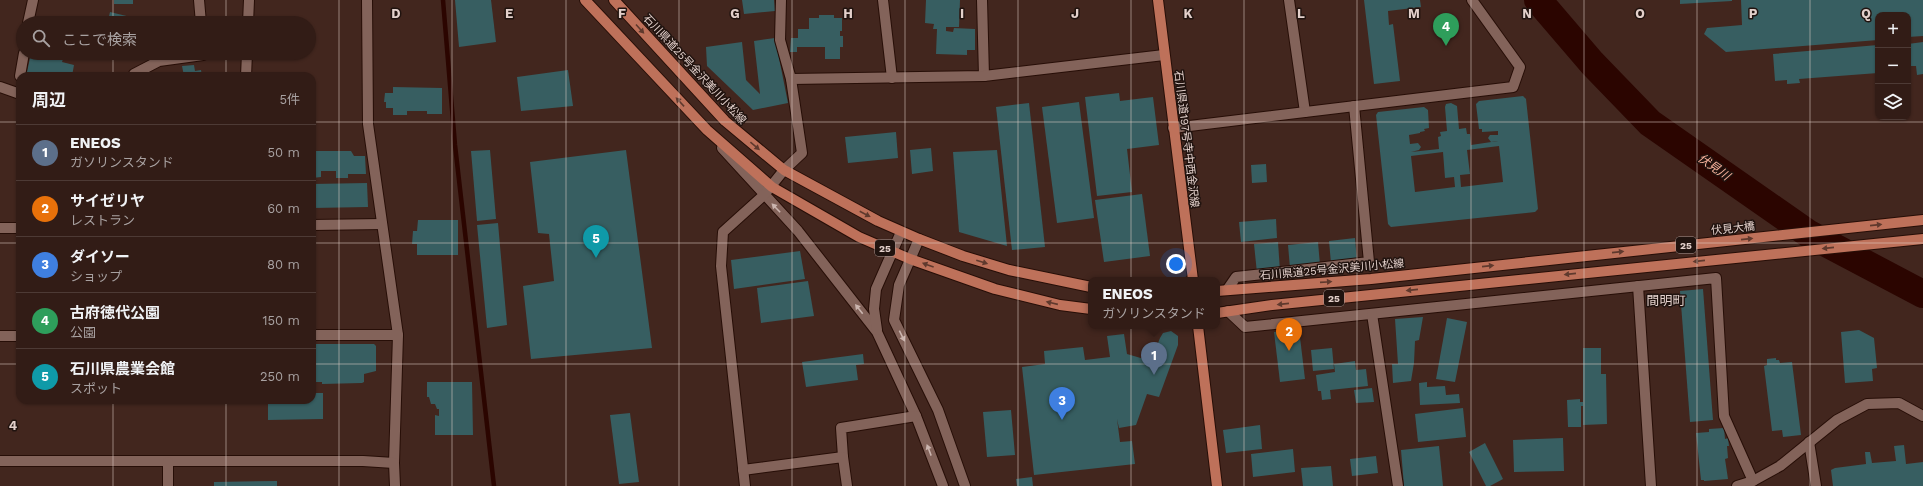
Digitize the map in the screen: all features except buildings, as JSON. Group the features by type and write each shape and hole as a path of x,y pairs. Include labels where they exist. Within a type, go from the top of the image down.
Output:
{"main road":[{"name":"25","path":"585,0 707,130 772,187 859,237 910,259 995,289 1060,305 1088,309"},
{"name":"石川県道25号金沢美川小松線","path":"614,0 725,121 784,170 871,218 901,232 963,256 1009,270 1088,286"},
{"name":"石川県道197号寺中西金沢線","path":"1158,0 1193,277"},
{"name":"伏見大橋","path":"1450,270 1923,220"},
{"name":"25","path":"1220,312 1451,286 1923,238"},
{"name":"石川県道25号金沢美川小松線","path":"1222,290 1371,279 1450,270"},
{"path":"1198,329 1217,486"}],"street":[{"path":"30,16 33,0"},
{"path":"199,0 200,16"},
{"path":"248,16 249,0"},
{"path":"367,0 368,124 398,335 394,463 396,486"},
{"path":"745,486 721,266 723,232 772,187 784,170 802,153 791,79 780,40 781,0"},
{"path":"883,0 892,78"},
{"path":"982,0 984,76"},
{"path":"1288,0 1305,112"},
{"path":"1174,128 1513,87 1520,67 1472,0"},
{"path":"791,79 984,76 1164,55"},
{"path":"21,72 23,60"},
{"path":"138,72 159,61 166,60"},
{"path":"246,72 247,60"},
{"path":"0,86 16,93"},
{"path":"1222,290 1236,277 1369,262 1354,106"},
{"path":"707,130 798,231 877,332 916,416 943,486"},
{"path":"316,225 382,224"},
{"path":"0,228 16,228"},
{"path":"877,332 874,309 876,289 901,232"},
{"path":"919,239 899,285 894,320 938,410 965,486"},
{"path":"1228,311 1245,327 1716,278 1724,416 1753,481"},
{"path":"1638,286 1651,486"},
{"path":"1372,314 1398,486"},
{"path":"316,335 398,335"},
{"path":"0,336 16,336"},
{"path":"1737,486 1753,481 1780,466 1837,420 1868,404 1899,403 1923,416"},
{"path":"847,486 841,428 916,416"},
{"path":"1809,442 1816,486"},
{"path":"743,470 843,457"},
{"path":"0,461 363,461 394,463"},
{"path":"168,462 168,486"}],"waterway":[{"path":"443,0 455,145 494,486"},
{"name":"伏見川","path":"1538,0 1592,63 1650,123 1809,234 1923,294"}],"place":[{"name":"古府徳代公園","path":"1446,46"},
{"name":"石川県農業会館","path":"596,258"},
{"name":"サイゼリヤ","path":"1289,351"},
{"name":"ENEOS","path":"1154,375"},
{"name":"ダイソー","path":"1062,420"}],"district":[{"name":"間明町","path":"1666,300"}]}
